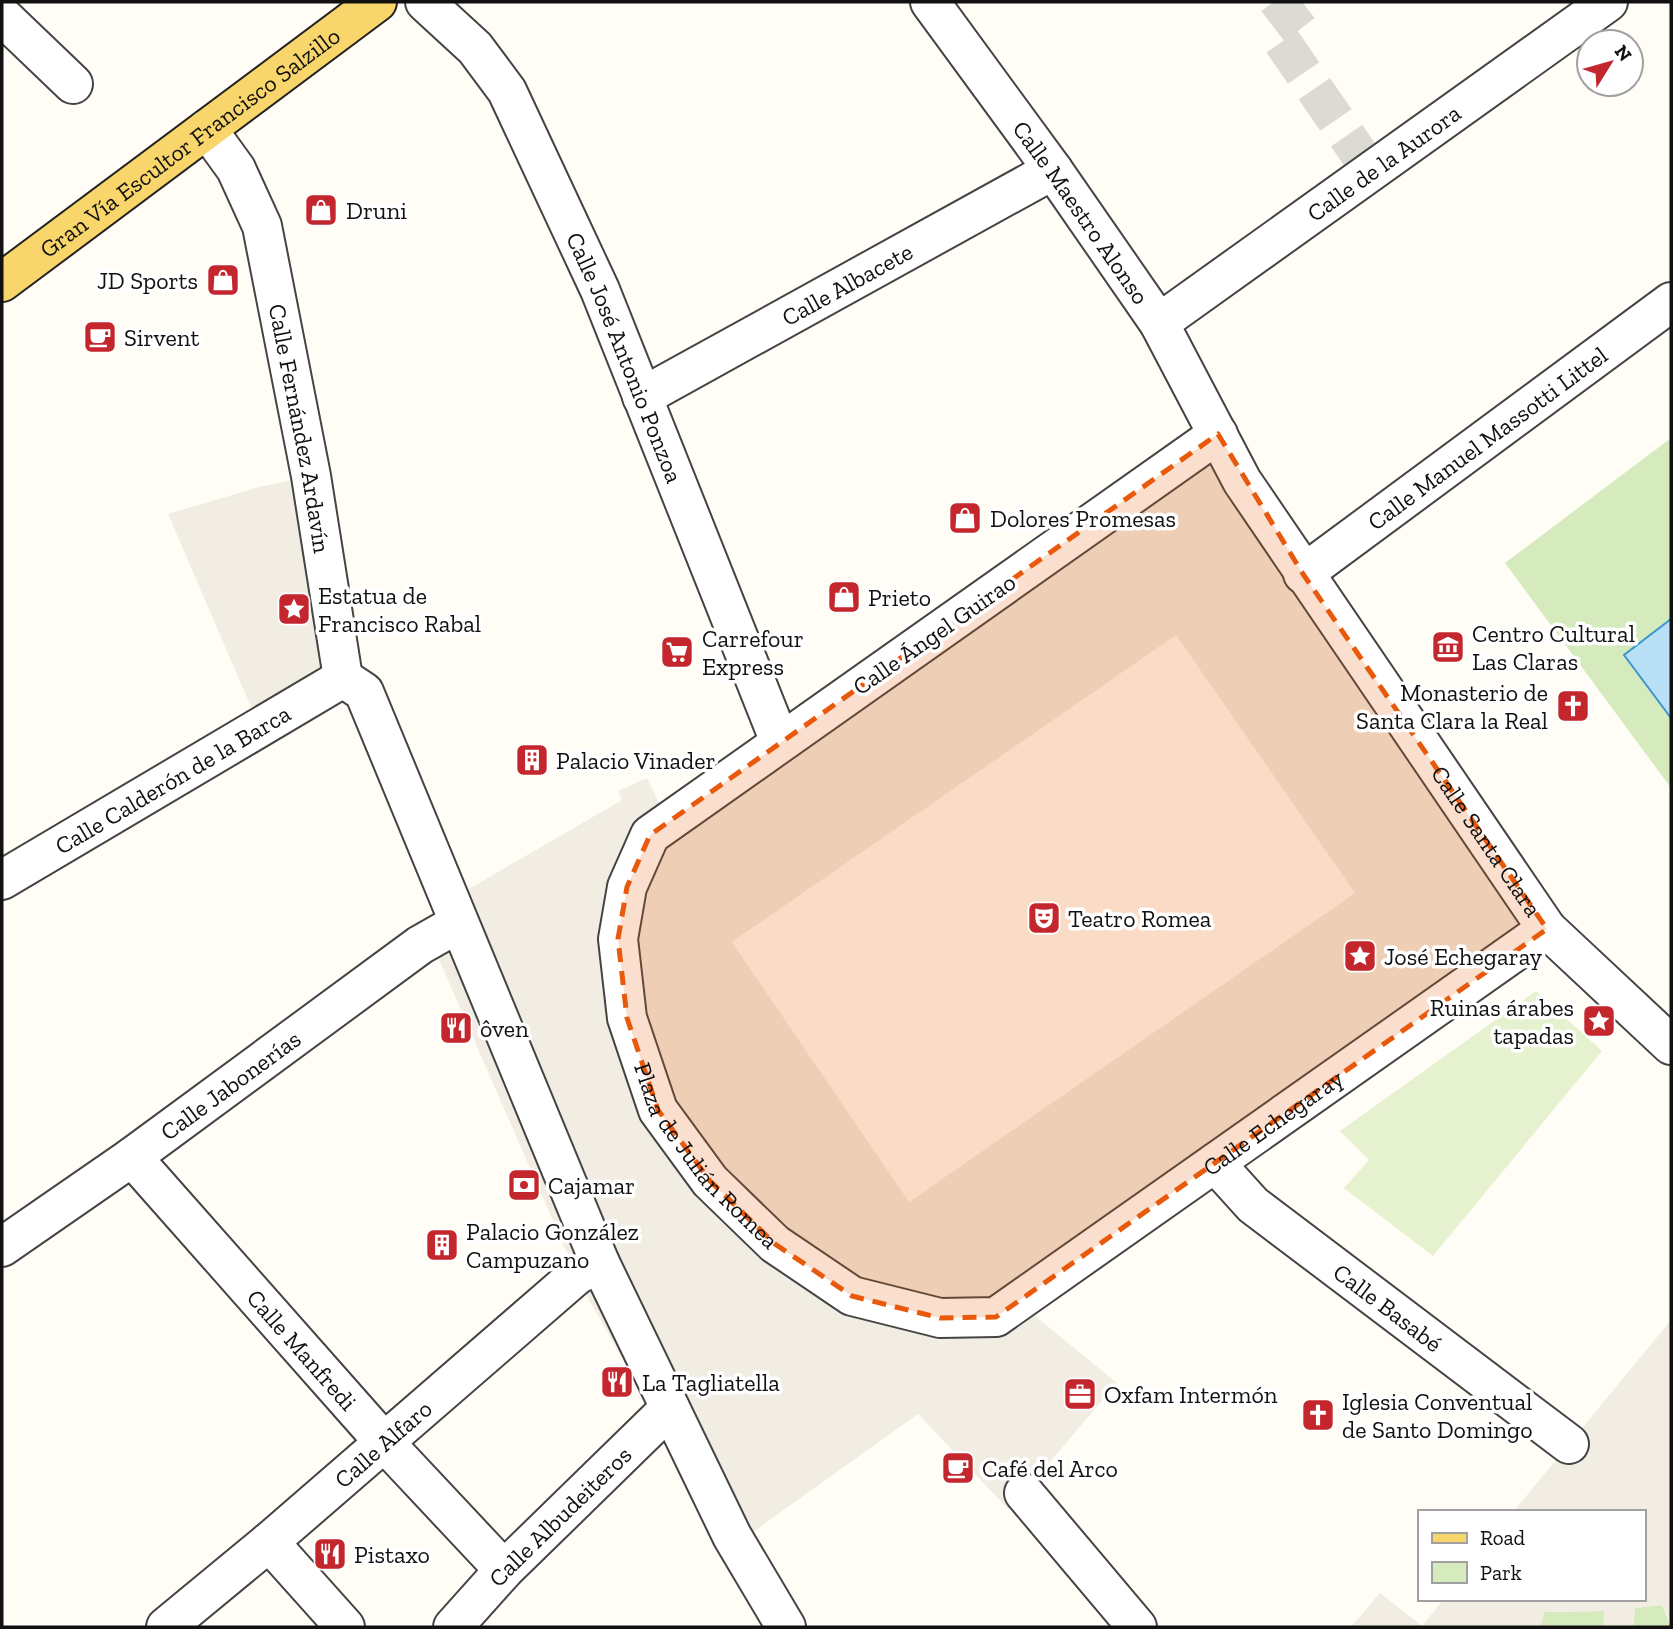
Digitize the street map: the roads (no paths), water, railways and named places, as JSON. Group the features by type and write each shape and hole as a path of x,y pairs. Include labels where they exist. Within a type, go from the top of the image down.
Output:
{"main road":[{"name":"Gran Vía Escultor Francisco Salzillo","path":"2,282 377,2"}],"street":[{"name":"Calle José Antonio Ponzoa","path":"425,2 475,48 507,91 600,290 780,742"},
{"name":"Calle Maestro Alonso","path":"930,2 1053,170 1159,323 1218,434"},
{"name":"Calle de la Aurora","path":"1159,323 1367,166 1608,2"},
{"path":"2,16 73,84"},
{"name":"Calle Fernández Ardavín","path":"207,129 236,169 262,226 311,476 343,678"},
{"name":"Calle Albacete","path":"642,397 1053,170"},
{"name":"Calle Manuel Massotti Littel","path":"1303,574 1671,302"},
{"name":"Calle Santa Clara","path":"1218,434 1242,481 1303,574 1547,929 1671,1045"},
{"name":"Calle Ángel Guirao","path":"650,835 1218,434"},
{"path":"343,678 364,692 457,924 600,1263 732,1536 786,1627"},
{"name":"Calle Calderón de la Barca","path":"2,880 343,678"},
{"name":"Plaza de Julián Romea","path":"650,835 627,887 618,939 626,1018 658,1110 710,1181 766,1235 852,1296 940,1318 996,1317"},
{"name":"Calle Jabonerías","path":"2,1247 132,1157 420,944 457,924"},
{"name":"Calle Echegaray","path":"996,1317 1547,929"},
{"name":"Calle Manfredi","path":"132,1157 384,1442 504,1570"},
{"name":"Calle Basabé","path":"1215,1163 1253,1205 1569,1444"},
{"name":"Calle Alfaro","path":"166,1627 269,1542 577,1275 600,1263"},
{"name":"Calle Albudeiteros","path":"453,1627 504,1570 670,1408"},
{"path":"1024,1493 1137,1627"},
{"path":"269,1542 345,1627"}],"water":[{"path":"1671,619 1671,718 1624,655"}],"tunnel":[{"path":"1303,3 1272,27 1362,158"}],"place":[{"name":"Druni","path":"321,210"},
{"name":"JD Sports","path":"223,280"},
{"name":"Sirvent","path":"100,337"},
{"name":"Dolores Promesas","path":"965,518"},
{"name":"Prieto","path":"844,597"},
{"name":"Estatua de Francisco Rabal","path":"294,609"},
{"name":"Centro Cultural Las Claras","path":"1448,647"},
{"name":"Carrefour Express","path":"677,652"},
{"name":"Monasterio de Santa Clara la Real","path":"1573,706"},
{"name":"Palacio Vinader","path":"532,760"},
{"name":"Teatro Romea","path":"1044,918"},
{"name":"José Echegaray","path":"1360,956"},
{"name":"Ruinas árabes tapadas","path":"1599,1021"},
{"name":"ôven","path":"456,1028"},
{"name":"Cajamar","path":"524,1185"},
{"name":"Palacio González Campuzano","path":"442,1245"},
{"name":"La Tagliatella","path":"617,1382"},
{"name":"Oxfam Intermón","path":"1080,1394"},
{"name":"Iglesia Conventual de Santo Domingo","path":"1318,1415"},
{"name":"Café del Arco","path":"958,1468"},
{"name":"Pistaxo","path":"330,1554"}]}
